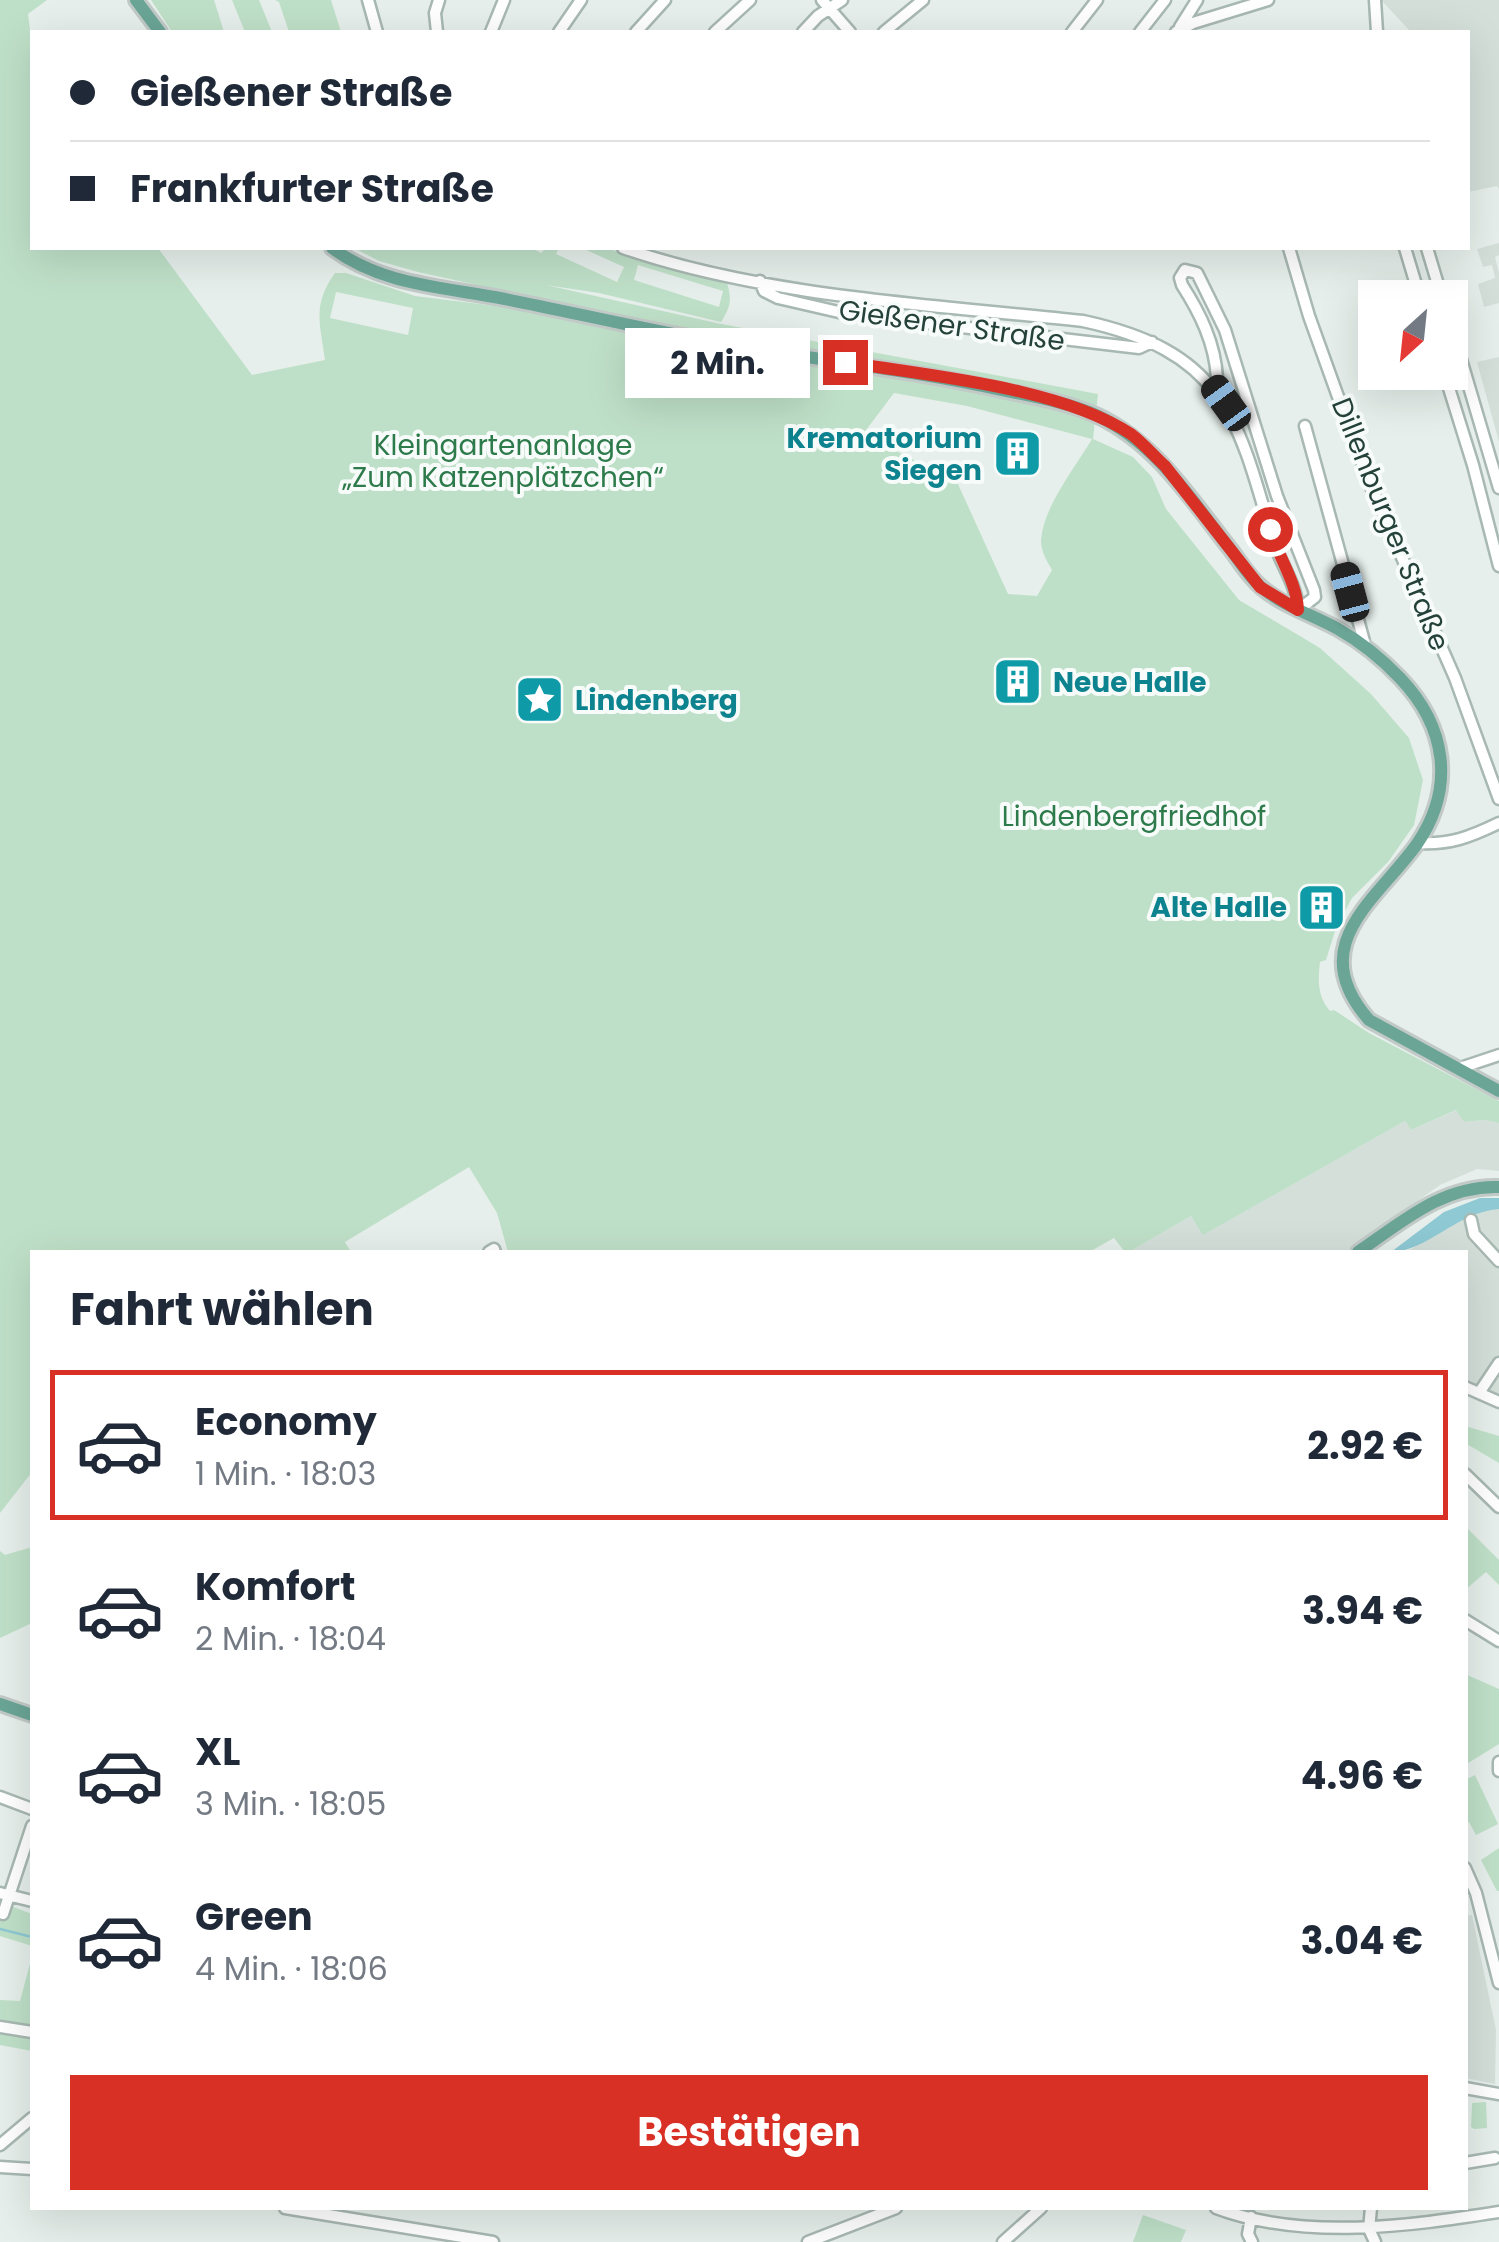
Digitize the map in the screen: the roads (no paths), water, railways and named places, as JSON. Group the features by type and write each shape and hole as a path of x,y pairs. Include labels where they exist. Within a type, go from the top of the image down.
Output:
{"main road":[{"path":"136,0 158,30"},
{"path":"336,250 375,272 417,284 745,348 946,378 1039,398 1096,415 1133,436 1165,466 1260,587 1365,645 1425,708 1434,726 1441,764 1430,819 1418,842 1370,896 1354,921 1345,950 1346,981 1356,1005 1368,1020 1499,1092"},
{"path":"1363,1250 1433,1201 1464,1190 1499,1187"},
{"path":"0,1704 30,1714"}],"street":[{"path":"368,0 376,30"},
{"path":"437,30 435,13 439,0"},
{"path":"492,30 504,0"},
{"path":"560,30 581,0"},
{"path":"638,30 665,0"},
{"path":"718,30 750,0"},
{"path":"805,30 826,4 842,0"},
{"path":"886,30 923,0"},
{"path":"1074,30 1096,0"},
{"path":"1142,30 1165,0"},
{"path":"1178,30 1197,0"},
{"path":"1178,30 1268,0"},
{"path":"1377,30 1375,4 1387,0"},
{"path":"826,4 848,30"},
{"name":"Gießener Straße","path":"631,250 760,281 865,298 1084,321 1117,328 1152,342 1187,362 1212,384 1236,424 1276,551 1298,598 1298,610"},
{"name":"Dillenburger Straße","path":"1291,250 1309,316 1368,480 1455,678 1499,799"},
{"path":"1407,250 1415,280"},
{"path":"1428,250 1437,280"},
{"path":"1212,384 1216,378 1214,355 1196,308 1182,285 1180,278 1185,270 1197,273 1225,330 1277,496 1314,590 1314,597 1298,610"},
{"name":"Gießener Straße","path":"760,281 764,292 778,298 843,313 1139,348 1152,342"},
{"path":"1468,383 1499,488"},
{"path":"1450,390 1474,465 1499,566"},
{"path":"1305,426 1365,645"},
{"path":"1418,842 1461,841 1499,823"},
{"path":"1457,1070 1499,1055"},
{"path":"1471,1220 1474,1234 1499,1262"},
{"path":"1479,1393 1499,1363"},
{"path":"1468,1388 1499,1402"},
{"path":"1468,1477 1499,1506"},
{"path":"1468,1622 1499,1642"},
{"path":"0,1796 30,1808"},
{"path":"3,1914 5,1894 30,1831"},
{"path":"1468,1875 1499,1982"},
{"path":"5,1894 30,1901"},
{"path":"0,2027 30,2032"},
{"path":"1468,2089 1499,2094"},
{"path":"0,2146 30,2120"},
{"path":"1468,2162 1495,2158"},
{"path":"0,2167 30,2170"},
{"path":"298,2210 493,2242"},
{"path":"834,2242 866,2210"},
{"path":"808,2242 891,2210"},
{"path":"1002,2242 1038,2210"},
{"path":"1224,2210 1312,2226 1369,2229 1499,2212"},
{"path":"1371,2210 1369,2229 1375,2242"},
{"path":"1252,2217 1248,2234 1252,2242"}],"water":[{"path":"1480,1198 1499,1198 1499,1209 1469,1217 1417,1246 1394,1250 1444,1212"}],"waterway":[{"path":"0,1929 30,1936"}],"place":[{"name":"Krematorium Siegen","path":"1017,454"},
{"name":"Neue Halle","path":"1018,682"},
{"name":"Lindenberg","path":"540,700"},
{"name":"Alte Halle","path":"1322,907"}],"park label":[{"name":"Kleingartenanlage „Zum Katzenplätzchen“","path":"503,461"},
{"name":"Lindenbergfriedhof","path":"1134,816"}]}
